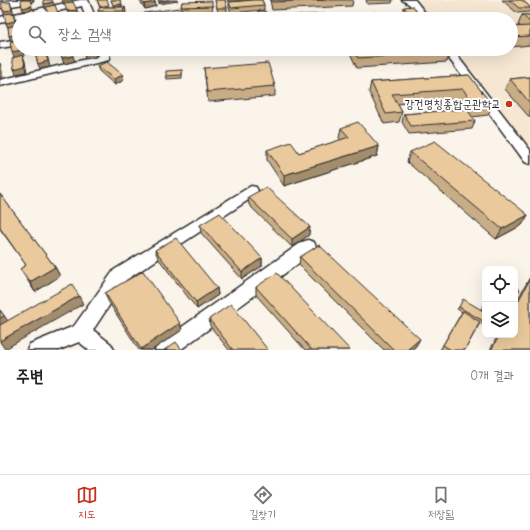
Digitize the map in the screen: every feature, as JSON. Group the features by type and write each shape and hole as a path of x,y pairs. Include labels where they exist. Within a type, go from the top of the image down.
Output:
{"street":[{"path":"0,5 29,0"},
{"path":"406,0 412,2 420,12"},
{"path":"38,12 85,2 89,12"},
{"path":"0,20 12,17"},
{"path":"0,45 12,43"},
{"path":"0,83 105,58 104,56"},
{"path":"452,56 530,159"},
{"path":"37,350 81,332 120,275 251,191"},
{"path":"165,350 308,247"},
{"path":"81,332 104,350"}],"shaded area":[{"name":"강건명칭종합군관학교","path":"406,0 530,0 530,159 452,56 518,56 518,12 418,12"}],"building":[{"path":"21,0 30,0 32,6 22,8"},
{"path":"43,0 52,0 53,2 44,4"},
{"path":"97,0 107,0 109,5 100,7"},
{"path":"111,0 120,0 122,4 113,5"},
{"path":"141,0 154,0 155,2 144,4"},
{"path":"158,0 169,0 159,2"},
{"path":"215,0 225,0 227,8 217,8"},
{"path":"262,0 264,5 231,8 229,2"},
{"path":"271,0 327,0 272,2"},
{"path":"509,0 522,0 530,8 519,8"},
{"path":"212,1 212,6 181,7 182,2"},
{"path":"10,2 12,10 3,11 1,3"},
{"path":"73,2 77,10 67,11 64,3"},
{"path":"55,5 58,12 47,12 46,7"},
{"path":"413,6 417,12 407,12 404,7"},
{"path":"100,7 125,7 123,11 98,11"},
{"path":"179,8 181,12 151,12"},
{"path":"34,9 35,12 24,12"},
{"path":"12,13 12,22 6,23 4,14"},
{"path":"522,15 530,15 530,22"},
{"path":"12,26 12,35 9,36 8,27"},
{"path":"530,26 530,36 518,37 518,27"},
{"path":"10,42 12,42 12,52"},
{"path":"23,56 25,66 14,69 12,58"},
{"path":"36,56 46,56 48,61 38,64"},
{"path":"61,56 73,56 62,58"},
{"path":"357,56 389,56 358,58"},
{"path":"107,62 123,75 114,79 97,66"},
{"path":"268,63 275,86 207,92 204,68"},
{"path":"182,70 182,75 166,76 166,71"},
{"path":"469,75 492,105 475,107 463,89 392,94 402,112 386,114 371,82"},
{"path":"530,77 530,103 510,79"},
{"path":"467,109 475,121 411,126 404,114"},
{"path":"358,122 379,146 284,175 267,150 291,142 299,153 349,137 341,128"},
{"path":"435,141 528,215 502,229 410,152"},
{"path":"266,187 310,227 292,239 248,197"},
{"path":"0,194 55,267 30,282 20,269 26,265 0,228"},
{"path":"220,213 262,258 242,272 200,225"},
{"path":"176,238 217,288 196,302 155,250"},
{"path":"319,245 420,339 407,350 394,350 300,257"},
{"path":"143,271 180,323 141,349 105,293"},
{"path":"277,273 350,350 312,350 256,287"},
{"path":"530,279 530,350 491,350 498,338 518,338 518,301"},
{"path":"72,284 79,296 0,341 0,325"},
{"path":"463,299 482,310 482,320 459,307"},
{"path":"231,304 268,350 233,350 209,319"},
{"path":"0,310 4,316 0,318"},
{"path":"463,311 480,322 465,350 451,350 443,345"},
{"path":"176,342 182,350 164,350"}],"place":[{"name":"강건명칭종합군관학교","path":"509,104"}]}
